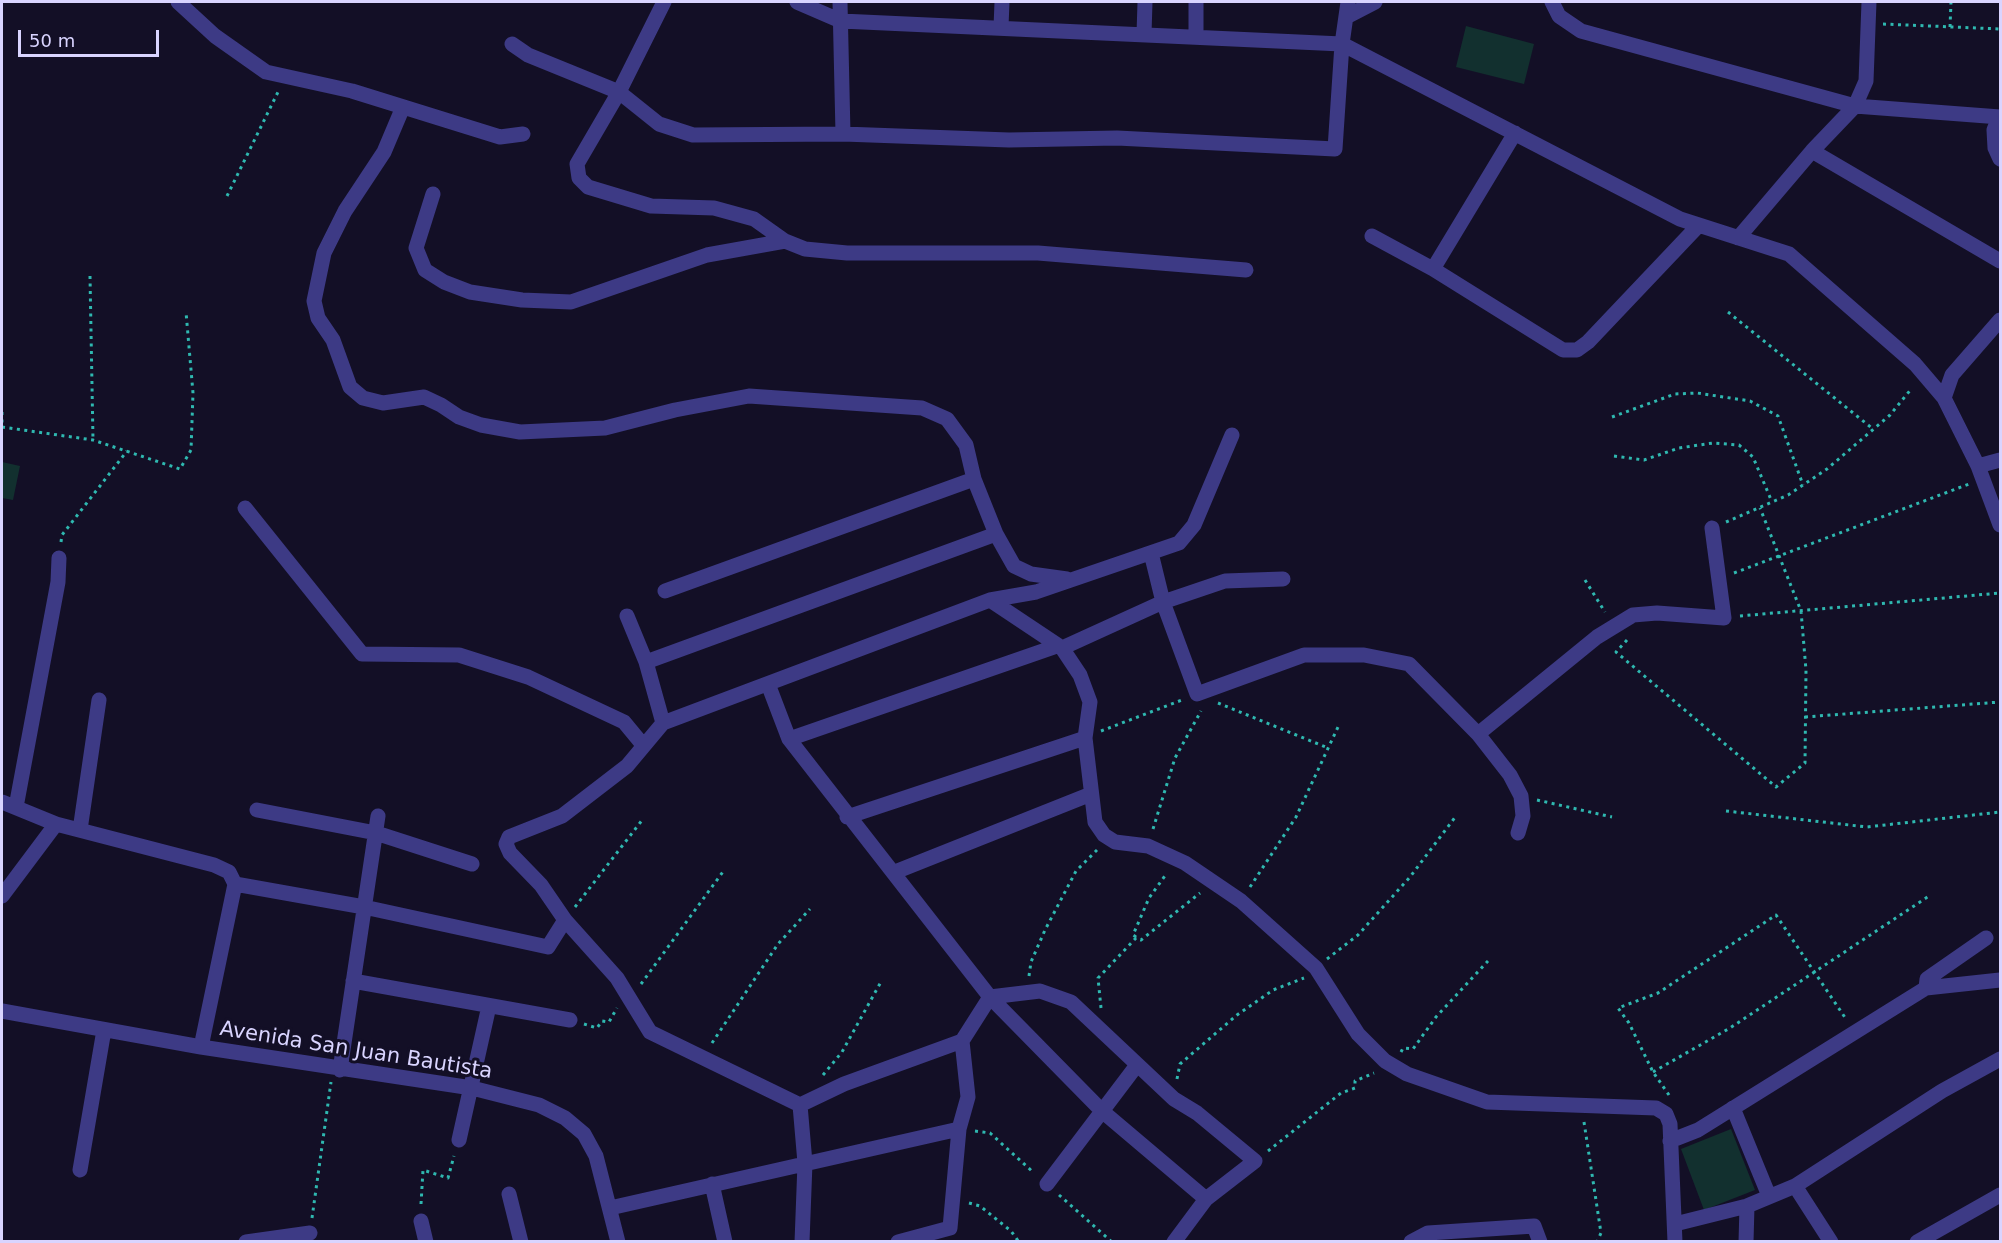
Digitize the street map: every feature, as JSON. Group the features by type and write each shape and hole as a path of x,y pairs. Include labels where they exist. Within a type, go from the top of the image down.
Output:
{"street":[{"path":"178,2 215,36 266,72 352,91 500,137 523,134"},
{"path":"664,2 619,92 577,164 579,178 588,187 651,206 714,208 754,219 784,241 804,249 847,253 1038,253 1246,270"},
{"path":"797,2 841,21 1342,44 1698,226 1789,254 1915,364 1944,398 1980,473 2001,525"},
{"path":"840,2 843,134"},
{"path":"1001,27 1002,2"},
{"path":"1144,34 1145,2"},
{"path":"1196,2 1196,37"},
{"path":"512,44 528,55 619,92 659,124 693,135 843,134 1009,140 1117,138 1335,148 1342,44 1348,9 1375,2"},
{"path":"1552,2 1559,16 1581,31 1855,106 2000,117 1994,130 1995,148 2001,159"},
{"path":"1738,238 1812,151 1855,106 1866,81 1869,2"},
{"path":"404,107 384,152 345,211 324,253 314,301 318,318 333,340 350,387 363,398 383,403 424,397 459,417 481,425 520,432 605,428 675,410 749,396 921,408 947,419 966,445 974,480 996,534 1014,566 1031,574 1070,580"},
{"path":"1433,269 1515,133"},
{"path":"1812,151 2001,261"},
{"path":"433,194 416,248 425,270 444,282 470,292 522,300 571,302 707,255 784,241"},
{"path":"1372,236 1433,269 1563,350 1577,350 1588,342 1698,226"},
{"path":"1944,398 1952,375 2001,320"},
{"path":"800,1105 650,1032 617,978 565,920 541,885 510,853 506,844 509,837 562,816 627,766 663,723 990,600 1036,592 1179,543 1194,525 1232,435"},
{"path":"1980,473 2001,460"},
{"path":"665,591 974,480"},
{"path":"245,508 362,654 459,654 528,677 624,722 643,745"},
{"path":"1478,734 1597,637 1633,615 1657,613 1724,618 1712,528"},
{"path":"646,662 996,534"},
{"path":"1151,553 1162,602 1202,697 1304,655 1364,655 1409,664 1478,734 1510,775 1521,796 1524,816 1518,833"},
{"path":"59,558 58,582 8,805 56,824 214,865 229,872 235,884 201,1047"},
{"path":"789,740 1060,647 1162,602 1225,581 1283,579"},
{"path":"990,600 1060,647 1080,675 1090,702 1085,738 1095,822 1104,835 1115,842 1148,846 1176,859 1240,901 1316,968 1358,1034 1388,1063 1407,1074 1487,1102 1656,1108 1666,1114 1670,1124 1675,1242"},
{"path":"627,616 646,662 663,723"},
{"path":"768,684 789,740 847,817 895,872 990,997 1102,1111 1206,1198"},
{"path":"80,830 99,700"},
{"path":"847,817 1085,738"},
{"path":"895,872 1091,794"},
{"path":"257,810 376,833 472,864"},
{"path":"337,1069 378,816"},
{"path":"2,896 56,824"},
{"path":"235,884 364,907 548,947 565,920"},
{"path":"1926,988 1927,979 1986,938"},
{"path":"1670,1141 1698,1130 1926,988 2001,980"},
{"path":"353,981 570,1020"},
{"path":"800,1105 844,1084 962,1041 990,997 1040,991 1071,1002 1097,1024 1174,1099 1197,1113 1255,1161 1206,1198 1174,1242"},
{"path":"459,1140 489,1006"},
{"name":"Avenida San Juan Bautista","path":"2,1011 201,1047 472,1088 539,1105 565,1118 584,1134 596,1156 618,1242"},
{"path":"80,1170 104,1030"},
{"path":"898,1242 929,1238 950,1228 959,1129 968,1097 962,1041"},
{"path":"1675,1224 1747,1206 1795,1186 1942,1091 2001,1059"},
{"path":"1047,1184 1137,1065"},
{"path":"800,1105 805,1163 802,1242"},
{"path":"1733,1107 1769,1196"},
{"path":"610,1208 959,1129"},
{"path":"712,1184 725,1242"},
{"path":"1795,1186 1831,1242"},
{"path":"509,1194 521,1242"},
{"path":"1918,1241 2001,1195"},
{"path":"1746,1242 1747,1206"},
{"path":"421,1221 426,1242"},
{"path":"1411,1242 1428,1233 1534,1227 1540,1242"},
{"path":"246,1242 310,1233"}],"path":[{"path":"1950,27 1951,2"},
{"path":"1869,23 2001,29"},
{"path":"227,196 286,76"},
{"path":"90,276 93,440"},
{"path":"2,412 2,427 93,440 180,469 191,450 193,393 186,312"},
{"path":"1728,312 1873,430"},
{"path":"1712,528 1772,502 1827,469 1890,415 1923,375"},
{"path":"1612,417 1675,394 1697,393 1750,401 1778,416 1803,485"},
{"path":"1614,456 1644,460 1679,448 1713,443 1739,445 1753,457 1772,502"},
{"path":"59,558 62,535 127,451"},
{"path":"1718,579 1906,506 1980,473"},
{"path":"1633,615 1636,629 1616,652 1776,787 1805,763 1806,670 1801,611 1760,508"},
{"path":"1585,580 1614,627"},
{"path":"1724,618 2001,593"},
{"path":"1148,846 1175,758 1202,697"},
{"path":"1085,738 1202,697 1328,748"},
{"path":"1805,717 2001,702"},
{"path":"1240,901 1296,817 1338,727"},
{"path":"1521,796 1612,817"},
{"path":"1726,811 1867,827 2001,812"},
{"path":"1174,1099 1180,1064 1246,1008 1273,990 1305,978 1358,935 1410,877 1456,816"},
{"path":"565,920 643,819"},
{"path":"1027,992 1030,962 1045,930 1076,871 1096,852 1104,835"},
{"path":"1176,859 1149,898 1133,935 1136,938 1141,940 1214,882"},
{"path":"570,1020 597,1028 602,1021 609,1022 622,1000 630,999 726,869"},
{"path":"1653,1072 1730,1028 1929,896"},
{"path":"703,1057 778,944 810,909"},
{"path":"1670,1124 1674,1109 1672,1100 1653,1072 1629,1023 1618,1008 1658,993 1776,915 1855,1033"},
{"path":"1097,1024 1102,1002 1098,978 1136,938"},
{"path":"1255,1161 1341,1094 1355,1088 1355,1081 1374,1074 1372,1068 1388,1063 1403,1048 1413,1049 1436,1017 1488,960"},
{"path":"821,1078 842,1052 882,980"},
{"path":"310,1233 337,1069"},
{"path":"1588,1104 1582,1115 1601,1233 1597,1242"},
{"path":"421,1221 423,1170 448,1178 459,1140"},
{"path":"952,1198 980,1206 1011,1231 1019,1242"}],"green space":[{"path":"1466,26 1534,44 1524,84 1456,67"},
{"path":"2,462 20,466 13,500 2,498"},
{"path":"1731,1129 1755,1190 1704,1210 1681,1149"}]}
